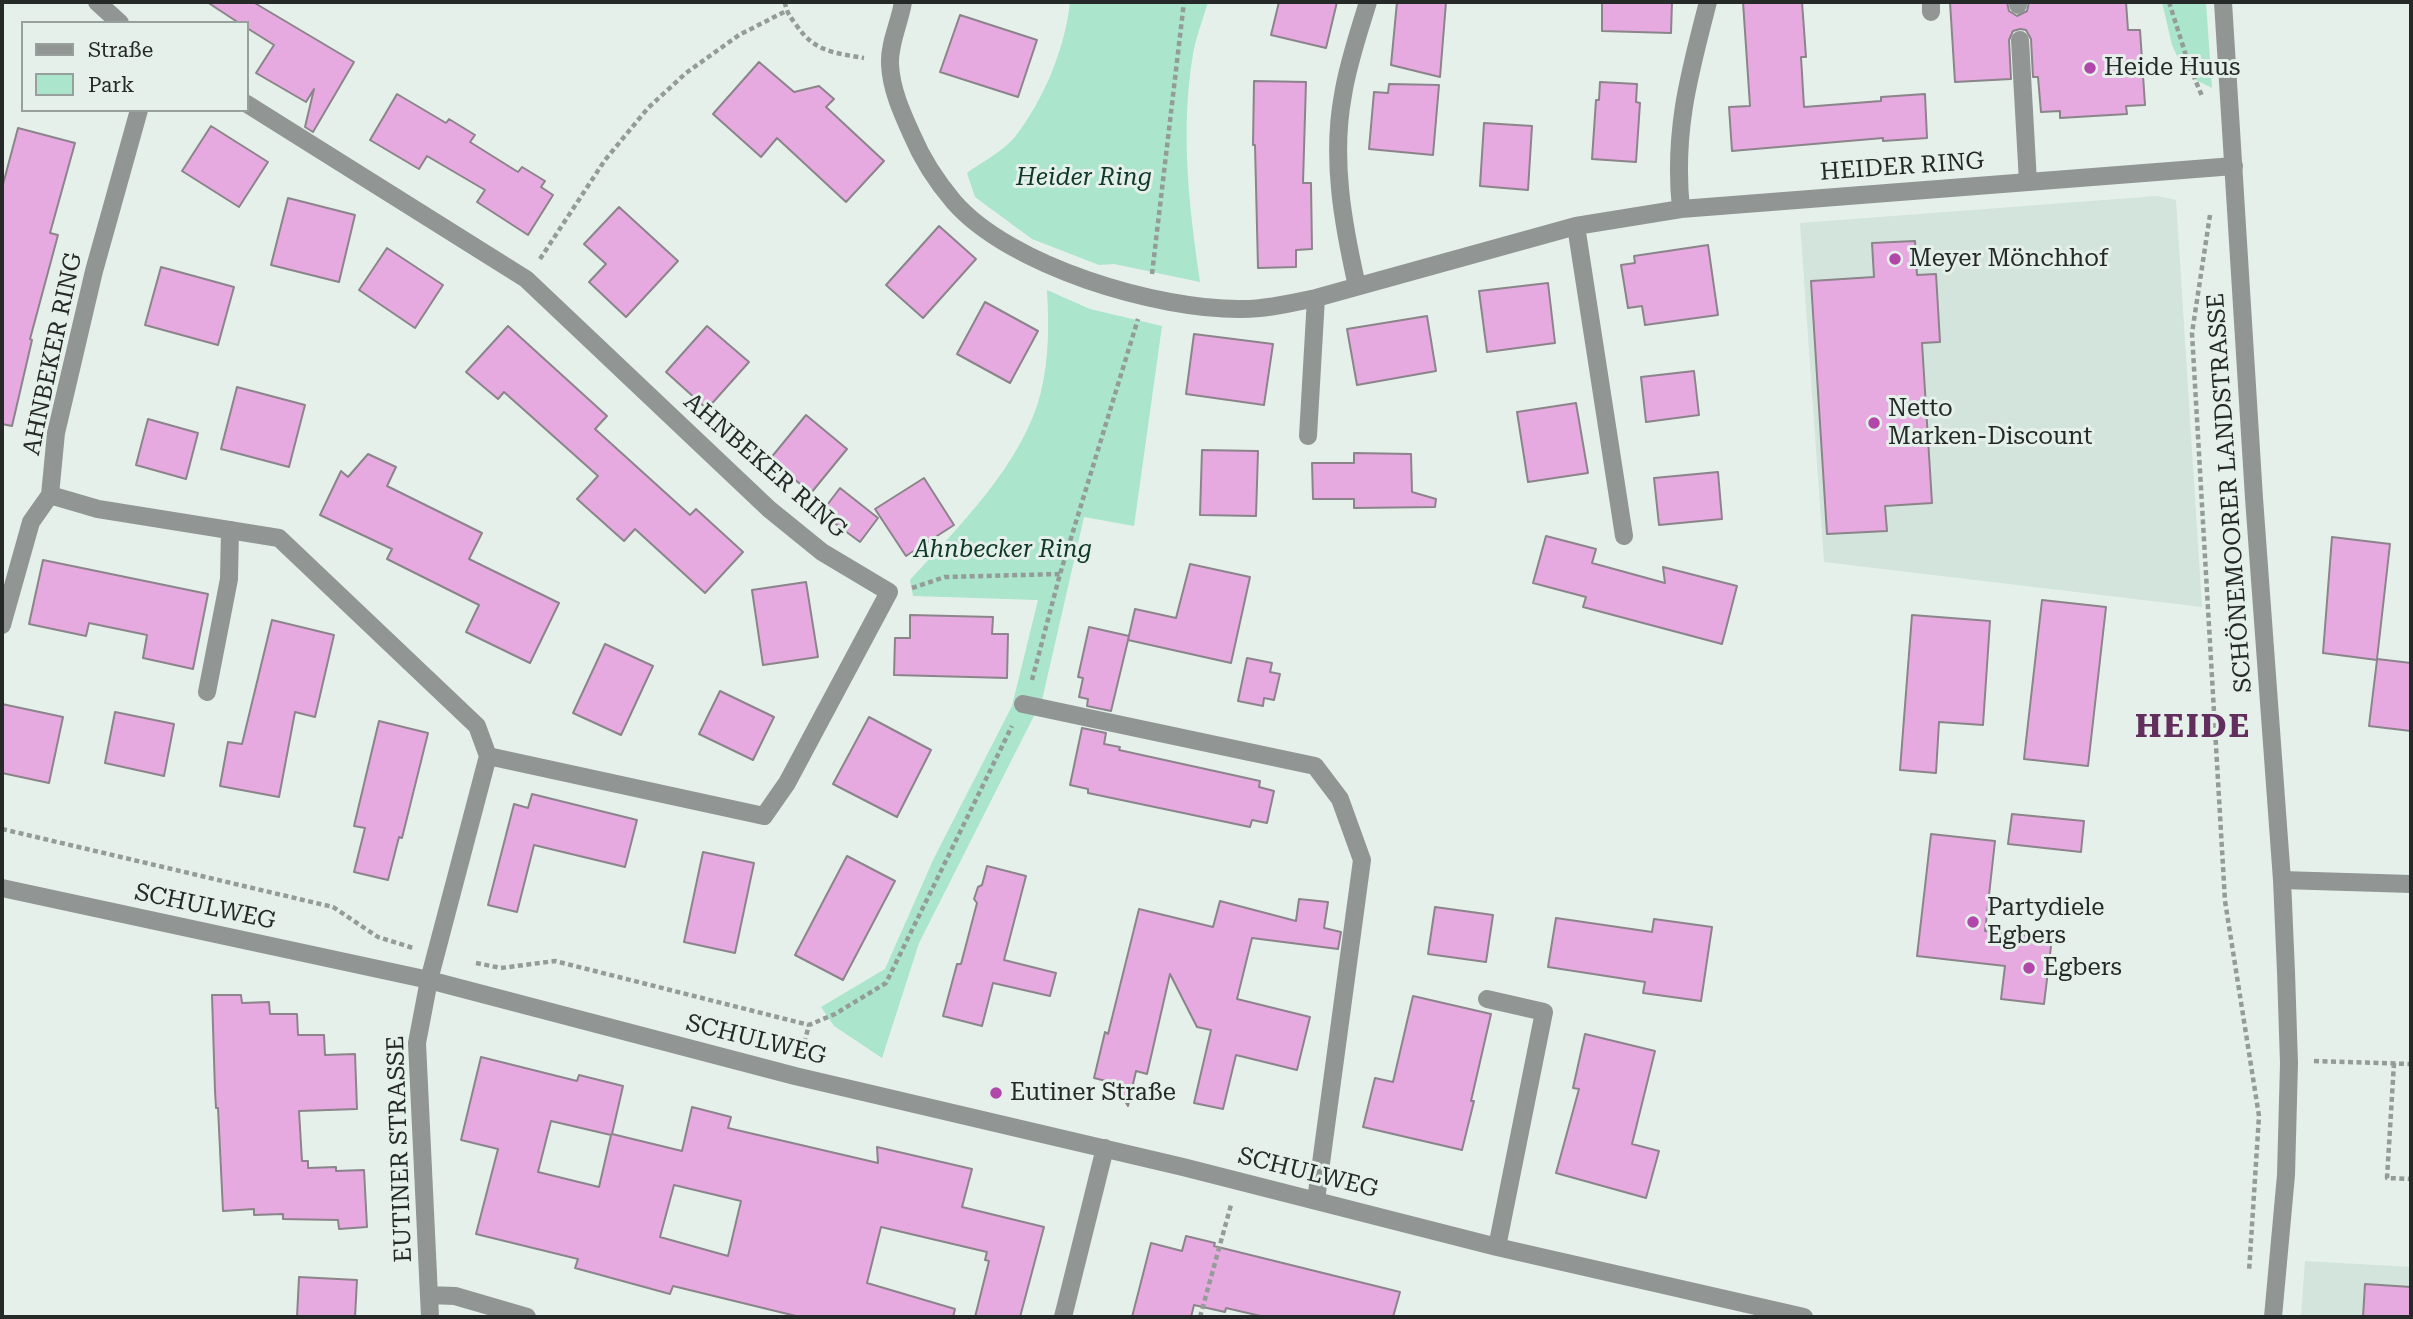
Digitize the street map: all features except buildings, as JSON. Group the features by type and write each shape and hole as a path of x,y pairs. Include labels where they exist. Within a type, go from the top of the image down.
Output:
{"street":[{"path":"97,2 118,21"},
{"name":"HEIDER RING","path":"903,2 890,61 896,96 916,145 932,174 955,203 1003,241 1055,268 1145,297 1193,305 1242,309 1278,306 1316,298 1576,226 1681,209 2234,166"},
{"path":"1357,286 1342,218 1339,127 1342,95 1368,2"},
{"path":"1681,209 1677,155 1680,126 1686,81 1708,2"},
{"name":"SCHÖNEMOORER LANDSTRASSE","path":"2223,2 2255,512 2282,880 2289,1063 2286,1175 2273,1317"},
{"path":"2020,40 2028,182"},
{"name":"AHNBEKER RING","path":"248,104 526,279 769,509 822,552 889,593"},
{"name":"AHNBEKER RING","path":"50,495 56,433 94,271 138,112"},
{"path":"1576,226 1624,536"},
{"path":"1308,436 1316,298"},
{"path":"2,625 31,522 50,495 98,509 279,538 477,726 488,755 429,981"},
{"path":"207,692 229,579 230,530"},
{"path":"488,755 764,816 788,783 889,593"},
{"path":"1023,704 1315,766 1339,799 1362,860 1316,1200"},
{"path":"2282,880 2411,884"},
{"name":"SCHULWEG","path":"2,888 429,981 795,1076 1105,1148 1497,1247 1804,1317"},
{"name":"EUTINER STRASSE","path":"429,981 417,1043 430,1317"},
{"path":"1487,999 1544,1012 1497,1247"},
{"path":"1063,1317 1105,1148"},
{"path":"429,1295 455,1296 527,1317"}],"path":[{"path":"785,2 786,11 806,40 831,53 890,61"},
{"path":"2,829 333,907 379,937 436,955 501,968 555,961 809,1025 835,1014 886,983 1029,691 1060,574 1154,265 1184,2"},
{"path":"2169,2 2189,65 2206,103"},
{"path":"526,279 604,160 648,108 686,73 739,35 786,11"},
{"path":"2213,209 2208,220 2192,333 2225,901 2259,1116 2249,1275"},
{"path":"889,593 945,577 1060,574"},
{"path":"795,1076 809,1025"},
{"path":"2289,1063 2323,1060 2411,1064"},
{"path":"2394,1063 2387,1178 2411,1179"},
{"path":"1200,1317 1229,1213 1235,1180"}],"shaded area":[{"path":"2157,196 2176,200 2202,607 1824,562 1800,223"},
{"path":"2305,1261 2411,1267 2411,1317 2301,1317"}],"green space":[{"name":"Heider Ring","path":"1070,2 1208,2 1193,54 1187,111 1192,225 1200,282 1114,264 1099,265 1032,239 975,197 967,173 1010,142 1035,106 1052,73"},
{"path":"2162,2 2206,2 2212,88 2186,75 2172,45"},
{"name":"Ahnbecker Ring","path":"1047,290 1090,309 1162,326 1134,526 1084,517 1042,700 919,943 882,1058 834,1026 821,1007 885,969 934,858 1012,706 1038,600 913,596 910,580 987,493 1020,444 1032,419 1046,367"}],"place":[{"name":"Heide Huus","path":"2090,68"},
{"name":"Meyer Mönchhof","path":"1895,259"},
{"name":"Netto Marken-Discount","path":"1874,423"},
{"name":"Partydiele Egbers","path":"1973,922"},
{"name":"Egbers","path":"2029,968"},
{"name":"Eutiner Straße","path":"996,1093"}],"district":[{"name":"HEIDE","path":"2193,728"}]}
